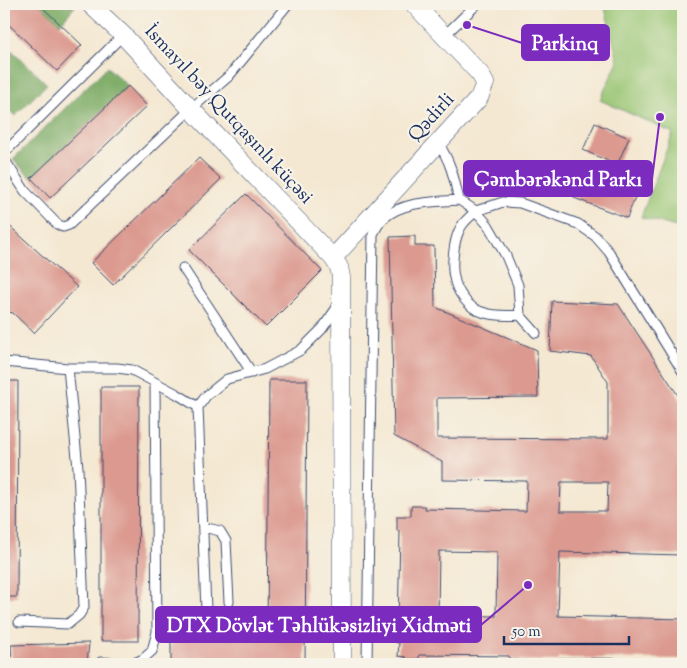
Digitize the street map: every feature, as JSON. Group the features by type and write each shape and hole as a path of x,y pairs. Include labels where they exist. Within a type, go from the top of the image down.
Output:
{"street":[{"name":"İsmayıl bəy Qutqaşınlı küçəsi","path":"90,4 123,35 333,258"},
{"name":"Qədirli","path":"333,258 479,98 485,83 480,74 414,4"},
{"path":"333,258 340,272 341,302 342,664"}],"lane":[{"path":"4,159 25,191 57,224 63,227 69,225 191,109 229,76 288,4"},
{"path":"444,36 477,4"},
{"path":"4,153 123,35"},
{"path":"438,143 453,172 459,200"},
{"path":"367,664 373,234 382,219 397,210 418,204 459,200 476,210 506,256 518,285 520,315 536,333"},
{"path":"520,315 504,316 481,312 469,304 459,291 453,276 454,256 458,233 462,224 476,210 503,202 520,203 578,224 595,236 609,252 683,372"},
{"path":"183,268 252,372"},
{"path":"157,632 198,624 204,617 206,610 198,407 206,396 227,379 265,369 301,350 322,329 341,302"},
{"path":"4,362 68,368 117,368 132,370 198,407"},
{"path":"19,622 68,624 79,615 84,607 78,468 68,368"},
{"path":"101,662 132,664 144,659 152,651 157,632 155,383"},
{"path":"203,527 220,531 226,541 229,602"}],"green space":[{"path":"39,4 75,4 76,5 60,24"},
{"path":"604,4 683,4 683,229 641,217 673,133 600,100 618,61"},
{"path":"4,43 47,84 15,116 4,105"},
{"path":"107,67 128,86 31,178 13,159"}],"building":[{"path":"4,4 39,4 82,45 57,71 4,20"},
{"path":"128,86 147,106 50,198 31,178"},
{"path":"595,123 629,138 617,165 583,150"},
{"path":"199,158 221,179 113,285 91,263"},
{"path":"582,177 635,197 627,218 574,198"},
{"path":"246,194 322,271 266,327 189,250"},
{"path":"4,221 77,287 34,333 13,313 4,311"},
{"path":"415,236 415,246 434,246 435,307 537,350 538,397 437,398 437,438 608,439 608,382 591,356 550,351 552,301 618,304 683,403 683,555 560,552 558,616 683,619 683,659 559,658 559,661 509,660 509,656 419,655 419,659 405,659 406,657 398,656 399,642 395,642 396,627 398,627 400,531 397,531 397,516 411,516 411,506 425,506 425,509 526,511 527,481 442,480 442,462 394,436 390,237","holes":["561,482 608,482 607,511 560,511","439,551 497,552 496,616 438,615"]},
{"path":"269,380 307,380 305,664 171,664 171,636 267,637"},
{"path":"4,381 18,381 17,597 4,597"},
{"path":"101,387 139,387 138,641 101,641"},
{"path":"89,643 87,664 12,664 11,645"}],"place":[{"name":"Parkinq","path":"467,25"},
{"name":"Çəmbərəkənd Parkı","path":"660,117"},
{"name":"DTX Dövlət Təhlükəsizliyi Xidməti","path":"528,585"}]}
